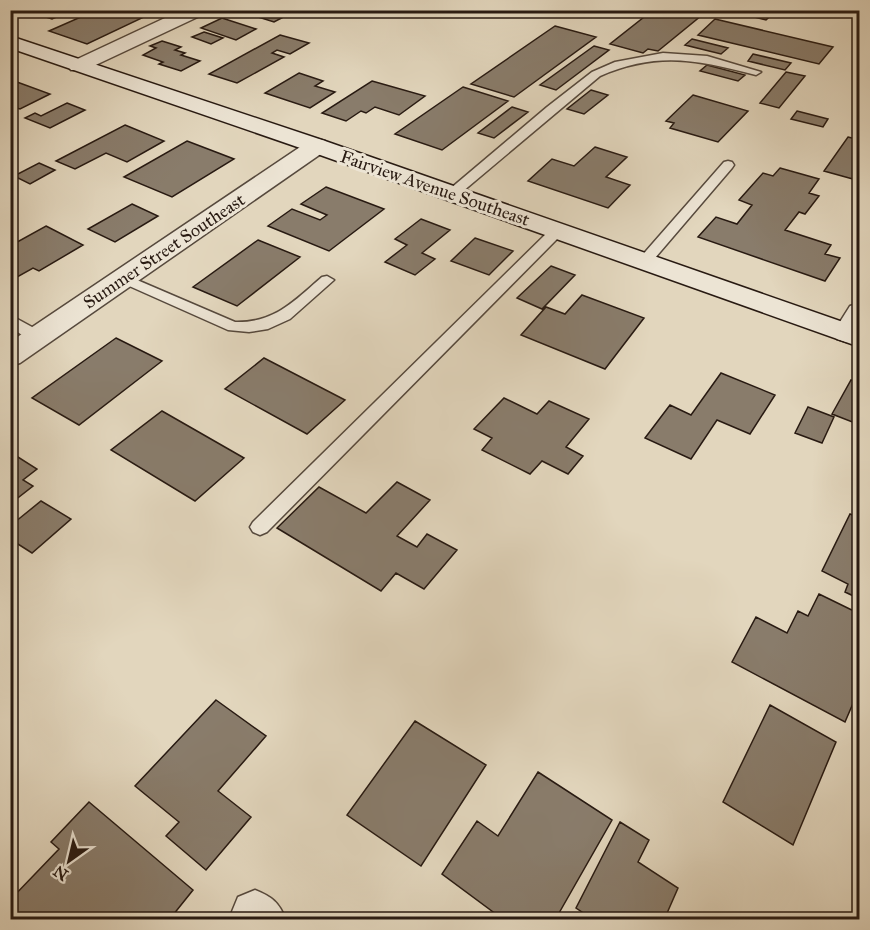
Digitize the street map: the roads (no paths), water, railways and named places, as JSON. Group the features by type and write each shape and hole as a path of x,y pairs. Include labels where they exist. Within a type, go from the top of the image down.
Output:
{"main road":[{"path":"78,66 198,10"},
{"name":"Fairview Avenue Southeast","path":"10,42 317,146 644,262 855,328"},
{"name":"Summer Street Southeast","path":"10,356 317,146"}],"lane":[{"path":"452,194 551,109 596,74 619,64 663,56 696,58 756,72"},
{"path":"644,262 728,165"},
{"path":"260,526 557,231"},
{"path":"123,278 233,327 250,328 269,325 276,321 327,280"},
{"path":"10,320 38,337"}]}
